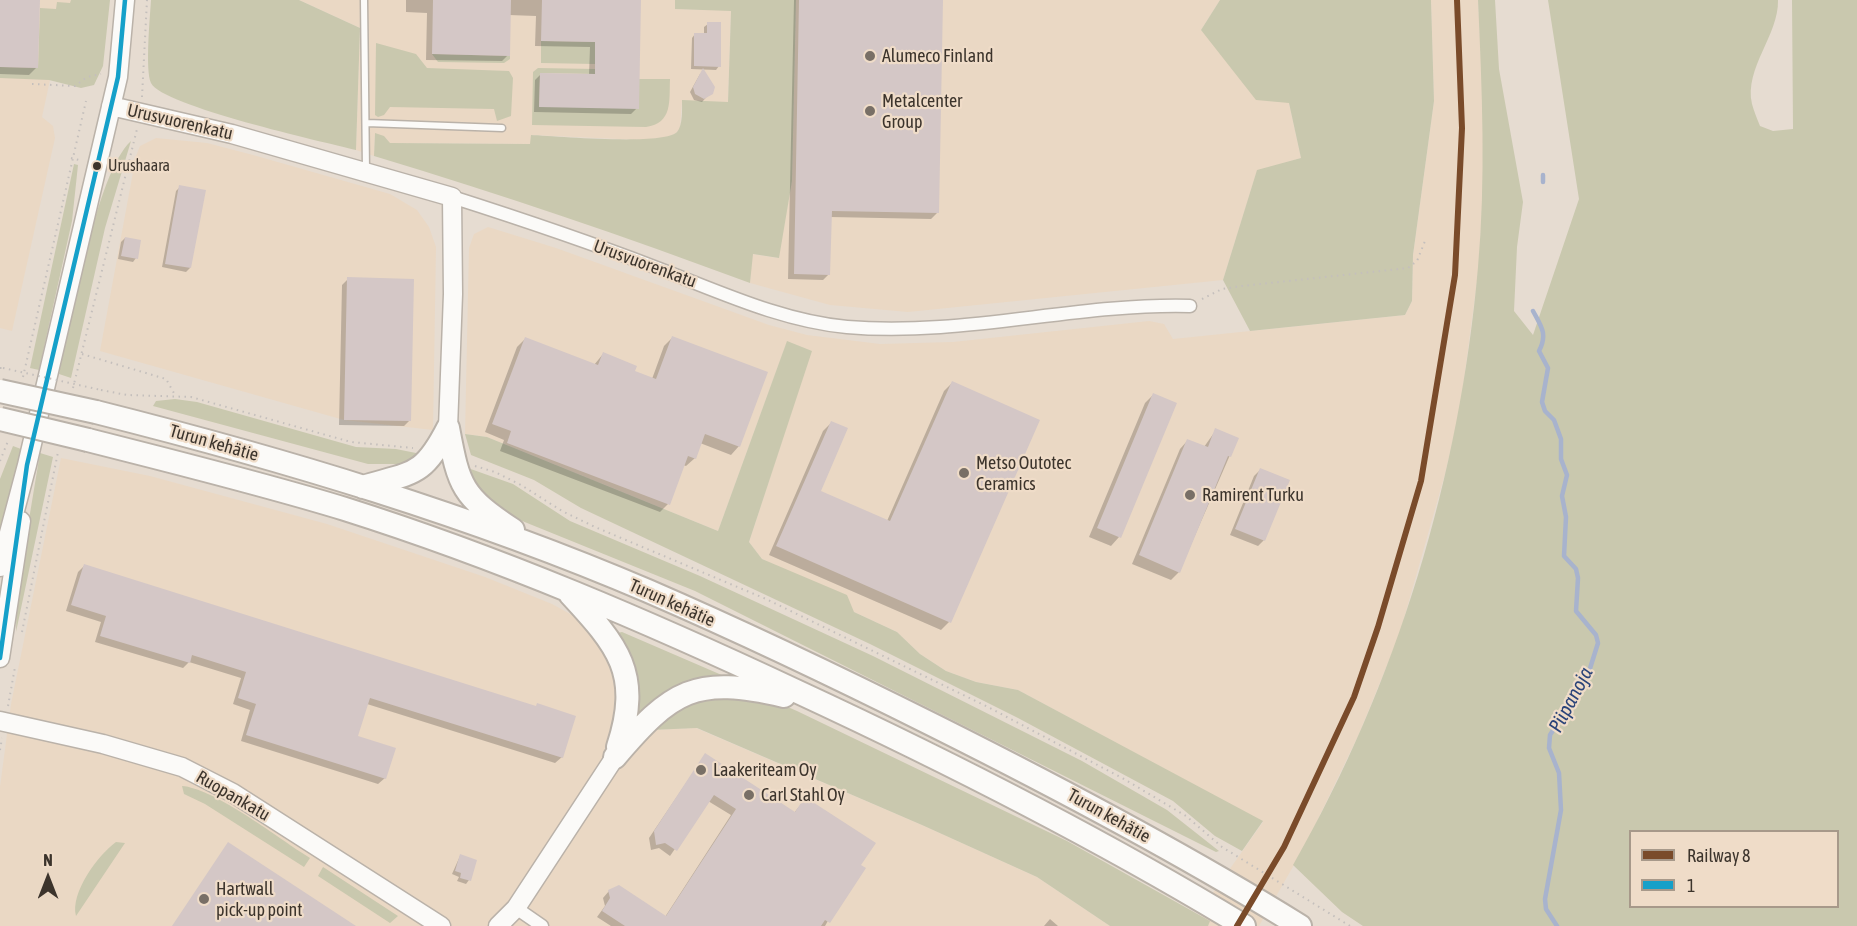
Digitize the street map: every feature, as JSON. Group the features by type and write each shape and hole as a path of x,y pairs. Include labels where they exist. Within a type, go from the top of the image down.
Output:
{"highway":[{"name":"Turun kehätie","path":"0,391 98,401 211,441 363,487 542,549 647,591 884,716 1022,800 1134,861 1244,926"},
{"name":"Turun kehätie","path":"5,428 88,440 346,510 565,588 661,628 832,708 884,716 1026,771 1215,875 1298,925"},
{"path":"363,487 411,473 427,464 448,428"},
{"path":"448,428 455,469 471,500 542,549"},
{"path":"565,588 609,637 623,663 628,711 615,757"},
{"path":"615,757 651,716 688,692 704,688 729,686 755,689 832,708"}],"street":[{"path":"0,567 27,465 118,77 125,0"},
{"name":"Urusvuorenkatu","path":"111,106 232,134 366,170 555,231 775,312 846,327 931,328 1152,305 1190,306"},
{"path":"448,428 453,294 452,197"},
{"path":"0,658 20,537 27,465"},
{"name":"Ruopankatu","path":"0,722 103,744 182,767 232,793 441,926"},
{"path":"498,926 516,908 615,757"},
{"path":"516,908 542,926"}],"lane":[{"path":"364,0 366,170"},
{"path":"367,123 502,128"}],"path":[{"path":"144,91 147,0"},
{"path":"32,84 75,87 87,77 101,74"},
{"path":"23,380 71,158 86,101"},
{"path":"71,158 80,160"},
{"path":"1190,306 1222,289 1408,268 1417,261 1425,241"},
{"path":"82,354 166,379 175,395"},
{"path":"2,368 98,401 127,395 175,395 205,400 351,441 401,445 418,449"},
{"path":"0,461 5,428"},
{"path":"466,464 495,472 562,511 766,599 978,702 1124,779 1186,816 1222,847 1350,926"}],"shaded area":[{"path":"0,0 82,0 50,80 42,117 53,126 55,138 12,331 0,328"},
{"path":"299,0 675,0 675,9 731,10 728,103 682,101 680,129 675,134 664,138 641,140 531,135 531,144 389,143 387,139 375,134 374,156 356,150 360,28"},
{"path":"796,0 1220,0 1201,30 1289,103 1301,158 1257,171 1223,280 908,312 830,305 750,283 752,254 778,258 792,181"},
{"path":"1431,0 1478,0 1483,94 1483,191 1479,266 1460,410 1445,474 1399,636 1359,734 1306,844 1259,926 1208,926 1209,921 1198,914 1263,822 1018,690 976,682 946,671 920,654 897,632 854,612 798,577 762,559 749,542 811,351 787,342 718,531 487,437 465,434 469,248 474,234 488,227 556,248 769,325 807,335 880,344 953,342 1149,321 1164,324 1173,339 1405,315 1412,301 1413,255 1434,101"},
{"path":"156,138 207,143 253,155 390,194 417,210 429,227 436,247 433,430 344,420 100,351 136,156 140,146"},
{"path":"61,458 150,476 327,524 485,577 552,604 572,615 599,636 651,730 696,728 1037,877 1110,926 0,926 0,787 11,704"}],"green space":[{"path":"71,0 110,0 103,66 94,85 81,88 49,80 0,78 0,67 38,68 40,8 56,9 57,2 70,3"},
{"path":"151,0 299,0 360,28 356,150 212,112 162,92 151,83 149,76 148,43"},
{"path":"675,0 796,0 792,181 779,258 753,254 750,283 563,216 374,156 375,133 384,136 390,143 530,144 531,135 652,139 677,132 681,121 682,100 728,102 731,11 675,9"},
{"path":"1220,0 1431,0 1434,101 1413,255 1412,301 1405,315 1250,331 1223,280 1257,170 1301,158 1289,103 1256,100 1201,30"},
{"path":"1478,0 1495,0 1499,69 1523,202 1517,247 1514,311 1533,335 1579,199 1548,0 1778,0 1777,13 1753,77 1751,91 1752,104 1760,126 1773,131 1793,129 1792,0 1857,0 1857,926 1363,926 1342,912 1293,865 1330,796 1363,724 1418,576 1439,500 1456,423 1469,345 1478,267 1483,167"},
{"path":"541,41 595,42 595,64 541,63"},
{"path":"376,43 416,54 427,68 509,71 513,78 511,116 497,121 494,109 390,107 384,115 378,117 375,115"},
{"path":"432,54 510,56 510,59 504,63 438,62"},
{"path":"538,68 595,69 595,74 540,73 539,106 639,79 670,79 668,110 661,121 646,127 532,125 533,72"},
{"path":"131,141 105,228 71,378 59,374 86,250 107,184 118,158"},
{"path":"74,164 78,165 72,221 39,370 30,368"},
{"path":"787,341 812,351 749,542 762,559 847,595 854,612 897,632 920,654 946,671 976,682 1018,690 1263,821 1242,851 1215,836 1173,801 1018,718 870,644 581,508 534,480 471,455 465,434 487,437 718,531"},
{"path":"175,399 197,402 356,447 396,449 421,454 402,464 368,464 153,406 156,401"},
{"path":"13,446 21,449 0,547 0,479"},
{"path":"40,453 53,457 16,632 17,592"},
{"path":"465,467 513,484 570,521 700,576 873,656 1082,761 1167,810 1219,851 1216,852 695,591 495,510 489,505"},
{"path":"622,632 724,676 634,721 617,633"},
{"path":"713,694 776,702 797,711 1067,841 1210,921 1208,926 1110,926 1037,877 697,728 651,730 662,717"},
{"path":"182,786 209,794 225,803 310,858 304,867 205,804 184,794"},
{"path":"116,842 125,843 76,916 75,907 81,886 101,856"},
{"path":"323,867 398,916 390,923 318,876"}],"building":[{"path":"0,0 40,0 38,68 0,67"},
{"path":"433,0 511,0 510,56 432,54"},
{"path":"542,0 641,0 639,109 539,107 540,73 595,74 595,42 541,41"},
{"path":"799,0 943,0 939,213 832,211 830,275 794,274"},
{"path":"707,22 721,22 721,67 694,66 694,33 707,33"},
{"path":"703,68 715,87 713,94 704,99 695,94 693,87"},
{"path":"179,185 206,190 191,268 165,264"},
{"path":"125,237 141,240 138,259 121,256"},
{"path":"347,277 414,279 411,421 344,420"},
{"path":"672,336 768,372 740,447 705,434 696,459 688,456 670,505 507,443 511,431 492,424 525,337 598,365 603,352 637,366 635,371 656,379"},
{"path":"952,381 1040,420 951,623 776,546 831,421 848,428 821,491 890,521"},
{"path":"1153,393 1177,403 1121,538 1097,528"},
{"path":"1215,428 1239,438 1231,457 1228,456 1180,573 1139,555 1187,439 1208,447"},
{"path":"1260,468 1290,480 1265,541 1235,529"},
{"path":"84,564 536,706 537,703 576,716 563,758 370,698 358,736 396,748 386,779 246,735 256,704 238,698 246,672 192,655 190,663 100,636 106,616 71,605"},
{"path":"705,753 795,812 805,797 876,843 861,865 866,868 830,923 825,920 821,926 625,926 602,911 610,898 608,890 619,885 666,916 736,809 714,795 677,851 665,843 656,845 654,831"},
{"path":"228,842 356,926 172,926"},
{"path":"460,854 477,860 471,881 460,878 461,873 455,871"}],"waterway":[{"name":"Piipanoja","path":"1543,175 1543,182"},
{"name":"Piipanoja","path":"1533,311 1543,335 1539,351 1548,368 1542,402 1545,411 1554,420 1561,439 1561,459 1567,475 1562,496 1566,517 1564,556 1576,569 1578,578 1576,611 1596,635 1598,643 1587,678 1550,735 1549,748 1559,773 1561,810 1545,899 1546,909 1557,926"}],"rail line":[{"name":"8","path":"1237,926 1284,847 1354,697 1378,627 1421,481 1455,275 1462,128 1457,0"}],"transit line":[{"name":"1","path":"0,658 27,465 118,77 125,0"}],"place":[{"name":"Alumeco Finland","path":"870,56"},
{"name":"Metalcenter Group","path":"870,111"},
{"name":"Urushaara","path":"97,166"},
{"name":"Metso Outotec Ceramics","path":"964,473"},
{"name":"Ramirent Turku","path":"1190,495"},
{"name":"Laakeriteam Oy","path":"701,770"},
{"name":"Carl Stahl Oy","path":"749,795"},
{"name":"Hartwall pick-up point","path":"204,899"}]}
